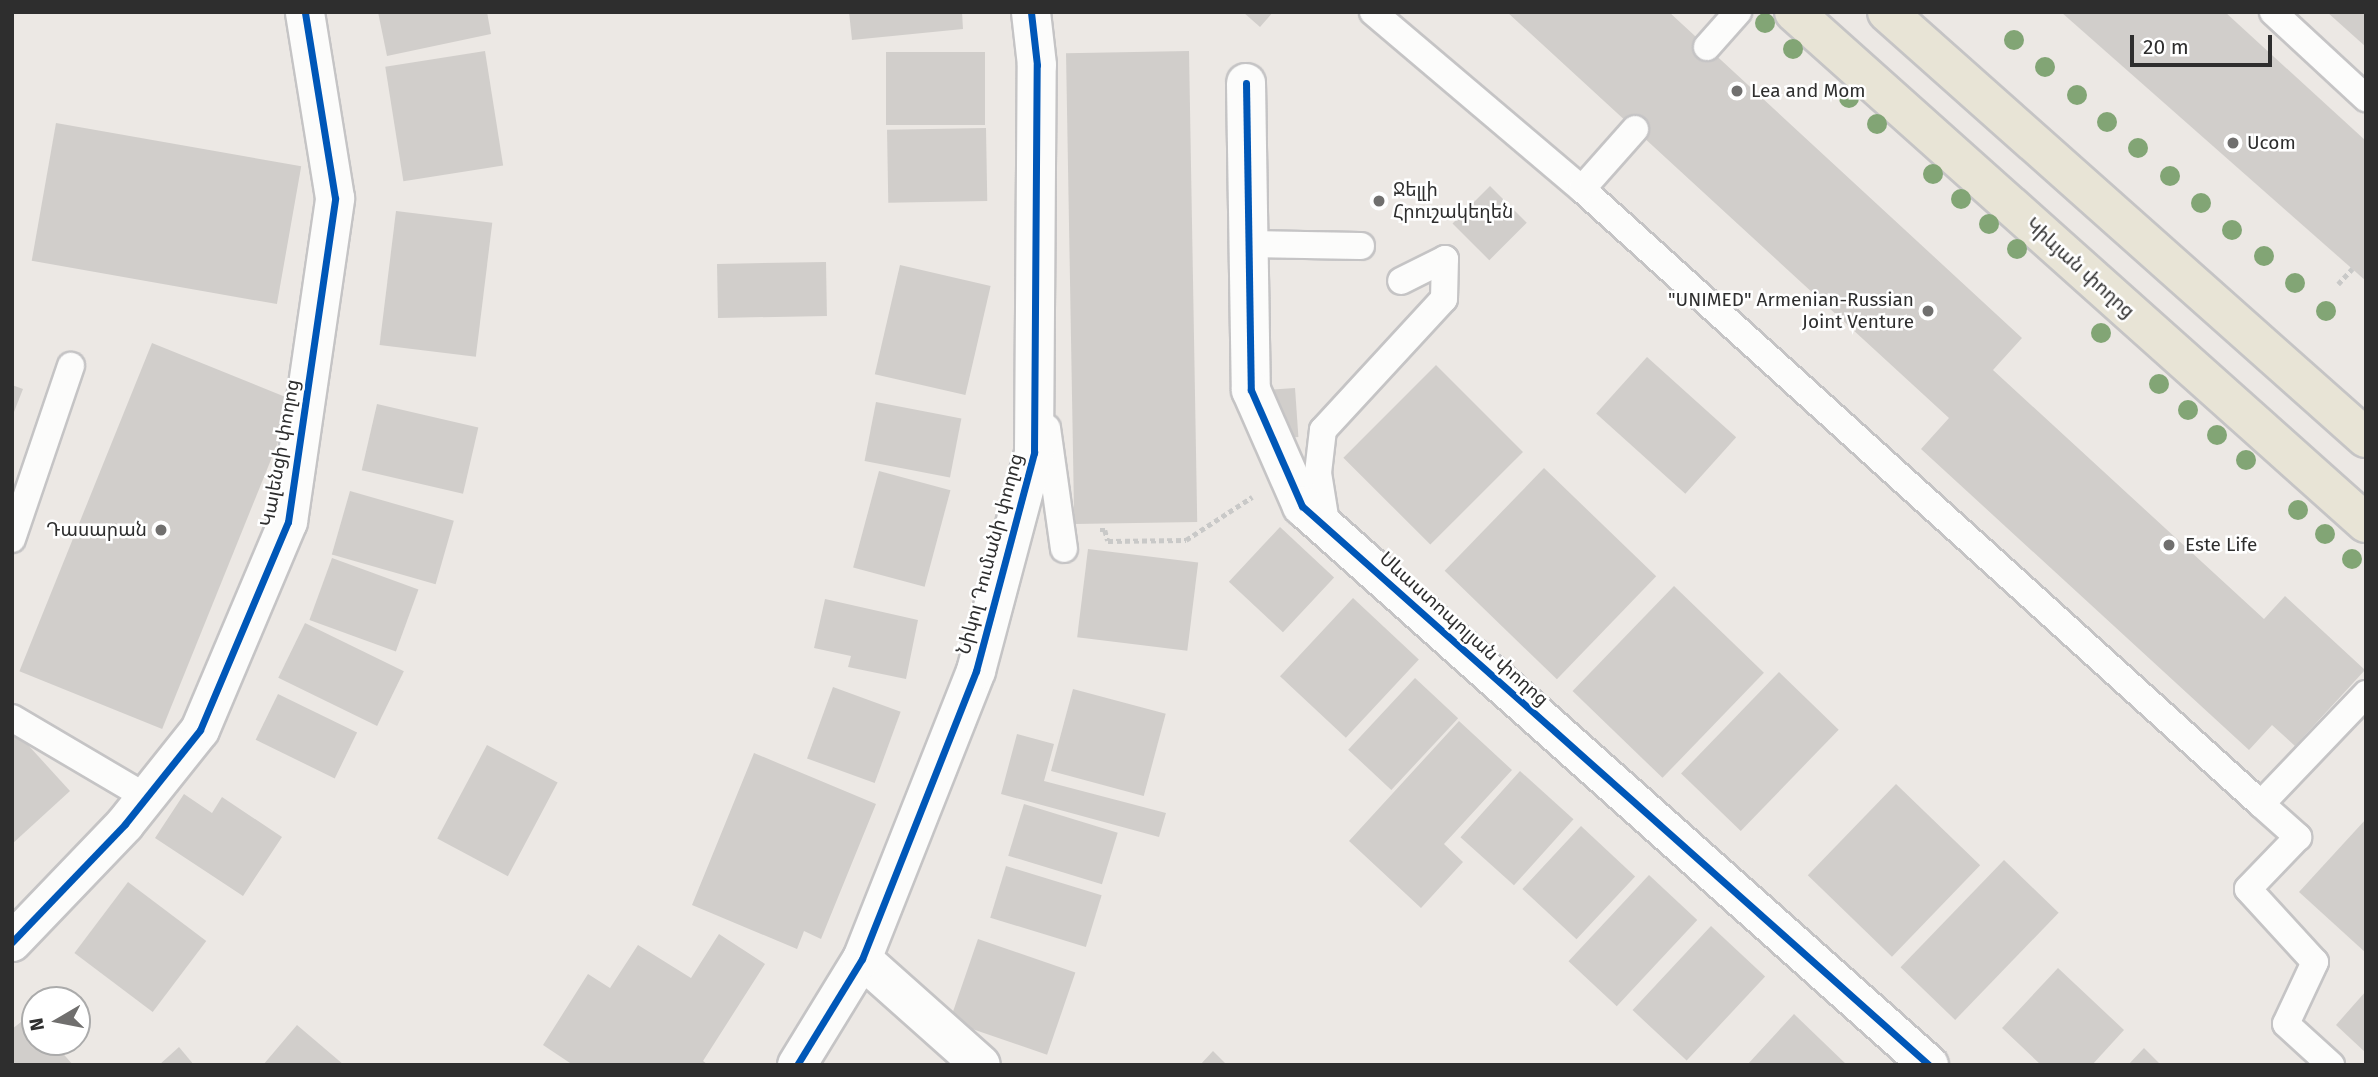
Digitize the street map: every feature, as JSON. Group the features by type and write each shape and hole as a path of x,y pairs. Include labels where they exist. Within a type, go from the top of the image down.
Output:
{"main road":[{"name":"Կիևյան փողոց","path":"1794,12 2366,523"},
{"path":"1887,12 2366,438"}],"street":[{"name":"Կալենցի փողոց","path":"12,942 146,797 200,730 288,522 335,198 305,12"},
{"name":"Նիկոլ Դումանի փողոց","path":"797,1065 862,959 976,671 1034,453 1037,65 1031,12"},
{"name":"Սևաստոպոլյան փողոց","path":"1246,83 1251,390 1302,506 1929,1065"},
{"path":"862,959 981,1065"}],"lane":[{"path":"1373,12 1582,188 2298,837 2248,889 2315,962 2286,1024 2331,1065"},
{"path":"1707,47 1738,12"},
{"path":"2273,12 2366,97"},
{"path":"1582,188 1635,130"},
{"path":"1249,244 1361,246"},
{"path":"1327,529 1318,473 1323,430 1444,299 1445,259 1401,282"},
{"path":"1035,340 1064,548"},
{"path":"12,539 71,366"},
{"path":"2261,804 2366,694"},
{"path":"12,718 146,797"}],"path":[{"path":"2338,284 2352,269"},
{"path":"1088,531 1105,530 1108,541 1186,540 1287,473"}],"building":[{"path":"378,12 487,12 491,34 387,56"},
{"path":"849,12 962,12 963,29 852,40"},
{"path":"1243,12 1273,12 1260,27"},
{"path":"1507,12 1669,12 2022,338 1993,370 2264,619 2285,596 2365,670 2295,746 2272,725 2249,750 1921,449 1949,418"},
{"path":"2061,12 2225,12 2366,141 2366,281"},
{"path":"2327,12 2366,12 2366,47"},
{"path":"485,51 503,166 403,181 385,67"},
{"path":"1189,51 1197,522 1074,524 1066,53"},
{"path":"886,52 985,52 985,125 886,125"},
{"path":"56,123 301,166 277,304 32,261"},
{"path":"986,128 987,201 888,203 887,130"},
{"path":"1490,186 1527,223 1489,260 1453,223"},
{"path":"396,211 492,223 476,357 380,345"},
{"path":"826,262 827,316 718,318 717,264"},
{"path":"900,265 991,286 965,395 875,374"},
{"path":"152,343 295,401 162,729 19,671"},
{"path":"1647,357 1736,437 1685,494 1596,413"},
{"path":"1436,365 1523,452 1430,545 1343,458"},
{"path":"12,385 23,389 12,417"},
{"path":"1295,388 1298,437 1276,438 1273,390"},
{"path":"876,402 961,419 950,477 865,461"},
{"path":"377,404 478,427 463,494 362,470"},
{"path":"1544,468 1656,576 1557,679 1445,571"},
{"path":"879,471 950,490 925,587 853,568"},
{"path":"350,491 454,521 436,584 332,554"},
{"path":"1280,527 1334,577 1283,632 1229,582"},
{"path":"1088,549 1198,563 1187,651 1077,637"},
{"path":"332,558 418,589 396,651 309,620"},
{"path":"1674,586 1764,673 1662,778 1573,691"},
{"path":"1353,598 1419,659 1346,738 1280,676"},
{"path":"825,599 918,620 906,679 848,667 851,656 814,648"},
{"path":"305,623 404,671 377,726 278,678"},
{"path":"1779,672 1839,730 1741,831 1681,773"},
{"path":"1415,678 1458,718 1391,790 1348,750"},
{"path":"833,687 901,712 875,783 807,758"},
{"path":"1073,689 1166,714 1144,796 1051,771"},
{"path":"278,694 357,733 335,778 256,740"},
{"path":"1459,721 1512,770 1444,844 1463,862 1421,908 1349,841"},
{"path":"18,734 70,791 12,844 12,739"},
{"path":"1017,734 1054,744 1044,781 1166,813 1159,837 1001,794"},
{"path":"487,745 558,783 508,876 437,839"},
{"path":"754,753 876,804 821,939 804,931 797,949 692,905"},
{"path":"1520,771 1574,819 1514,885 1460,837"},
{"path":"1896,784 1980,865 1892,957 1808,875"},
{"path":"184,794 212,813 222,797 282,837 243,896 155,838"},
{"path":"1024,804 1118,833 1102,884 1008,856"},
{"path":"2366,819 2366,953 2299,892"},
{"path":"1581,826 1635,876 1576,939 1522,889"},
{"path":"2004,860 2059,913 1955,1020 1900,967"},
{"path":"1006,866 1102,895 1086,947 990,918"},
{"path":"1649,875 1697,920 1617,1006 1569,961"},
{"path":"128,882 206,941 153,1012 74,953"},
{"path":"1711,926 1765,976 1687,1061 1633,1010"},
{"path":"719,934 765,964 703,1061 708,1065 573,1065 543,1045 588,974 610,988 638,945 691,978"},
{"path":"978,939 1075,973 1047,1055 950,1021"},
{"path":"2058,968 2124,1030 2092,1065 2041,1065 2002,1028"},
{"path":"2366,991 2366,1053 2336,1025"},
{"path":"1794,1014 1847,1065 1747,1065"},
{"path":"21,1022 21,1056 65,1056 73,1065 12,1065 12,1029"},
{"path":"297,1025 344,1065 263,1065"},
{"path":"179,1047 194,1065 159,1065"},
{"path":"2144,1048 2161,1065 2128,1065"},
{"path":"1213,1051 1227,1065 1200,1065"}],"cycle path":[{"path":"12,942 125,824 200,730 288,522 335,198 305,12"},
{"path":"797,1065 862,959 976,671 1034,453 1037,65 1031,12"},
{"path":"1246,83 1251,390 1302,506 1929,1065"}],"place":[{"name":"Lea and Mom","path":"1737,91"},
{"name":"Ucom","path":"2233,143"},
{"name":"Ջելլի Հրուշակեղեն","path":"1379,201"},
{"name":"\"UNIMED\" Armenian-Russian Joint Venture","path":"1928,311"},
{"name":"Դասարան","path":"161,530"},
{"name":"Este Life","path":"2169,545"}]}
